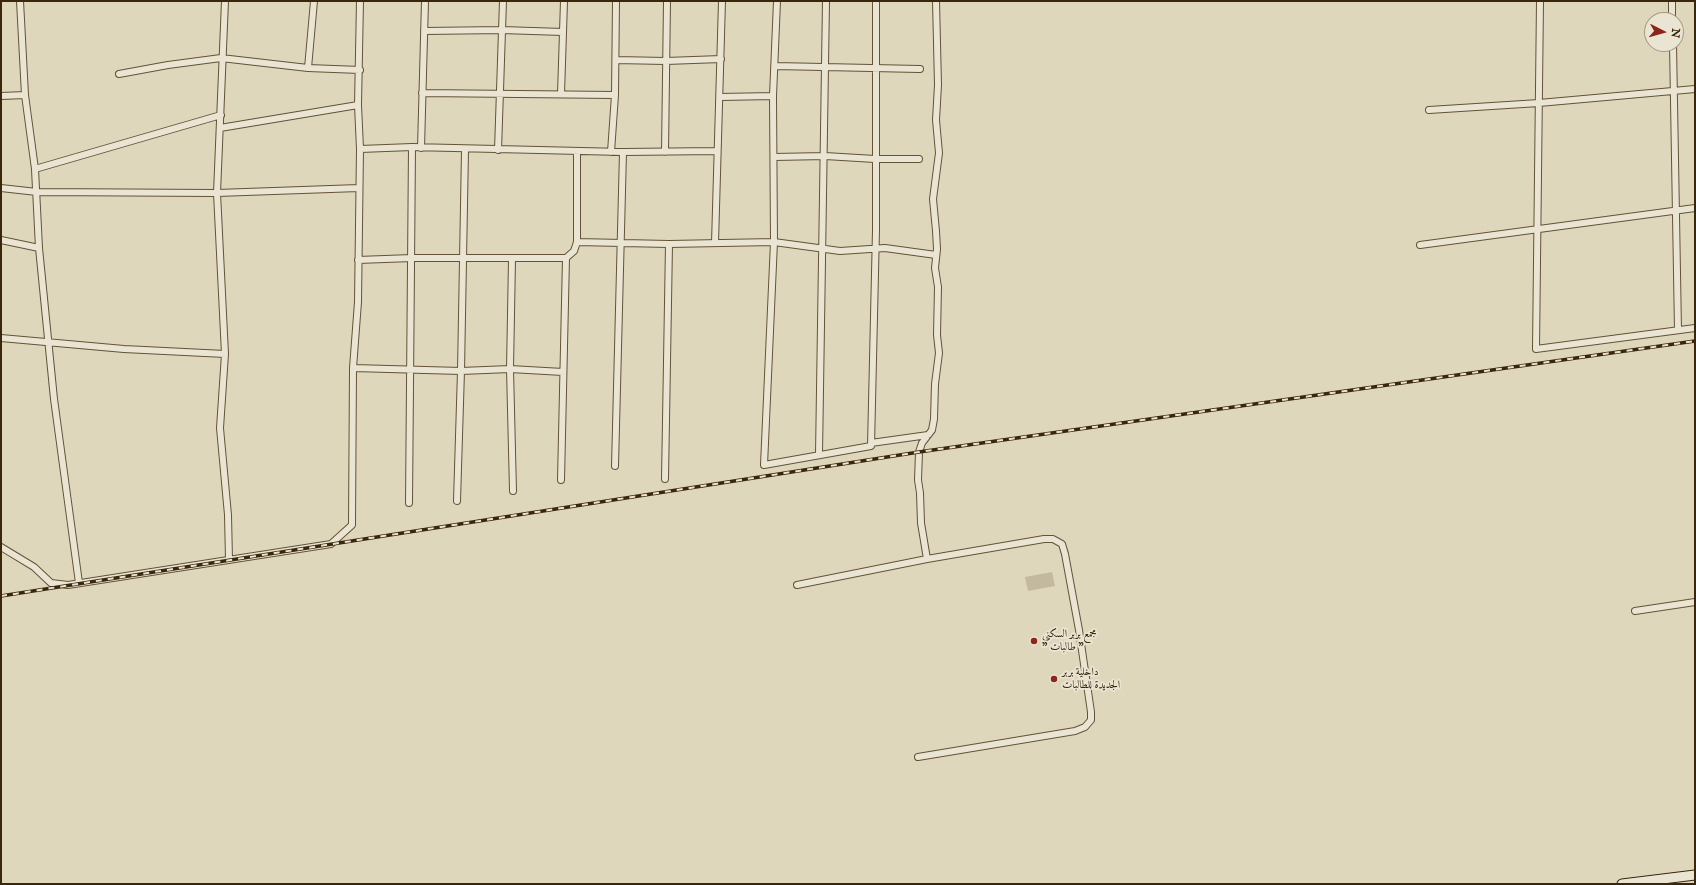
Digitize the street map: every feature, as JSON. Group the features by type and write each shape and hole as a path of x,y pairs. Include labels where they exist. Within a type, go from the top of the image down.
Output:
{"street":[{"path":"20,1 25,95 35,169 39,248 54,399 79,583"},
{"path":"225,1 217,193 225,354 220,428 228,515 229,560"},
{"path":"308,68 314,1"},
{"path":"1,547 34,567 51,583 68,585 330,544 352,525 353,368 358,302 360,150 358,105 360,70 360,1"},
{"path":"421,148 425,1"},
{"path":"498,150 503,1"},
{"path":"561,94 564,1"},
{"path":"611,152 615,95 616,1"},
{"path":"664,152 667,1"},
{"path":"715,243 722,1"},
{"path":"777,1 773,96 774,242 764,464 871,446 875,249 876,1"},
{"path":"819,454 826,1"},
{"path":"927,560 921,523 918,480 919,452 922,443 932,430 934,419 935,384 939,353 937,334 938,287 935,268 936,231 933,199 939,153 936,120 938,85 936,1"},
{"path":"1540,1 1536,349 1695,328"},
{"path":"1672,1 1672,12"},
{"path":"424,31 502,30 562,32"},
{"path":"1673,52 1678,330"},
{"path":"119,74 168,65 222,58 308,68 360,70"},
{"path":"616,60 666,61 721,59"},
{"path":"775,66 920,69"},
{"path":"1429,110 1539,103 1695,89"},
{"path":"422,93 615,95"},
{"path":"1,96 25,95"},
{"path":"720,96 773,96"},
{"path":"220,128 358,105"},
{"path":"35,169 221,115"},
{"path":"409,503 412,148"},
{"path":"360,150 421,148 611,152 717,151"},
{"path":"457,501 465,150"},
{"path":"358,260 412,258 566,258 574,251 578,242 577,151"},
{"path":"615,466 623,152"},
{"path":"774,157 824,156 919,160"},
{"path":"1,188 37,192 217,193 359,188"},
{"path":"1420,245 1695,208"},
{"path":"1,240 39,248"},
{"path":"578,242 669,244 774,242 840,251 885,248 936,255"},
{"path":"665,479 669,244"},
{"path":"561,480 566,258"},
{"path":"512,259 510,369 513,491"},
{"path":"1,338 49,343 225,354"},
{"path":"353,368 461,370 510,369 563,372"},
{"path":"871,443 928,435"},
{"path":"797,585 1044,539 1053,539 1062,544 1076,615 1092,712 1091,720 1086,727 1075,731 918,757"},
{"path":"1635,611 1695,602"},
{"path":"1622,884 1695,875"}],"shaded area":[{"path":"1052,572 1055,586 1028,591 1025,577"}],"railway":[{"path":"1,596 919,452 1695,341"}],"place":[{"name":"مجمع بربر السكني \" طالبات \"","path":"1034,641"},
{"name":"داخلية بربر الجديدة للطالبات","path":"1054,679"}]}
